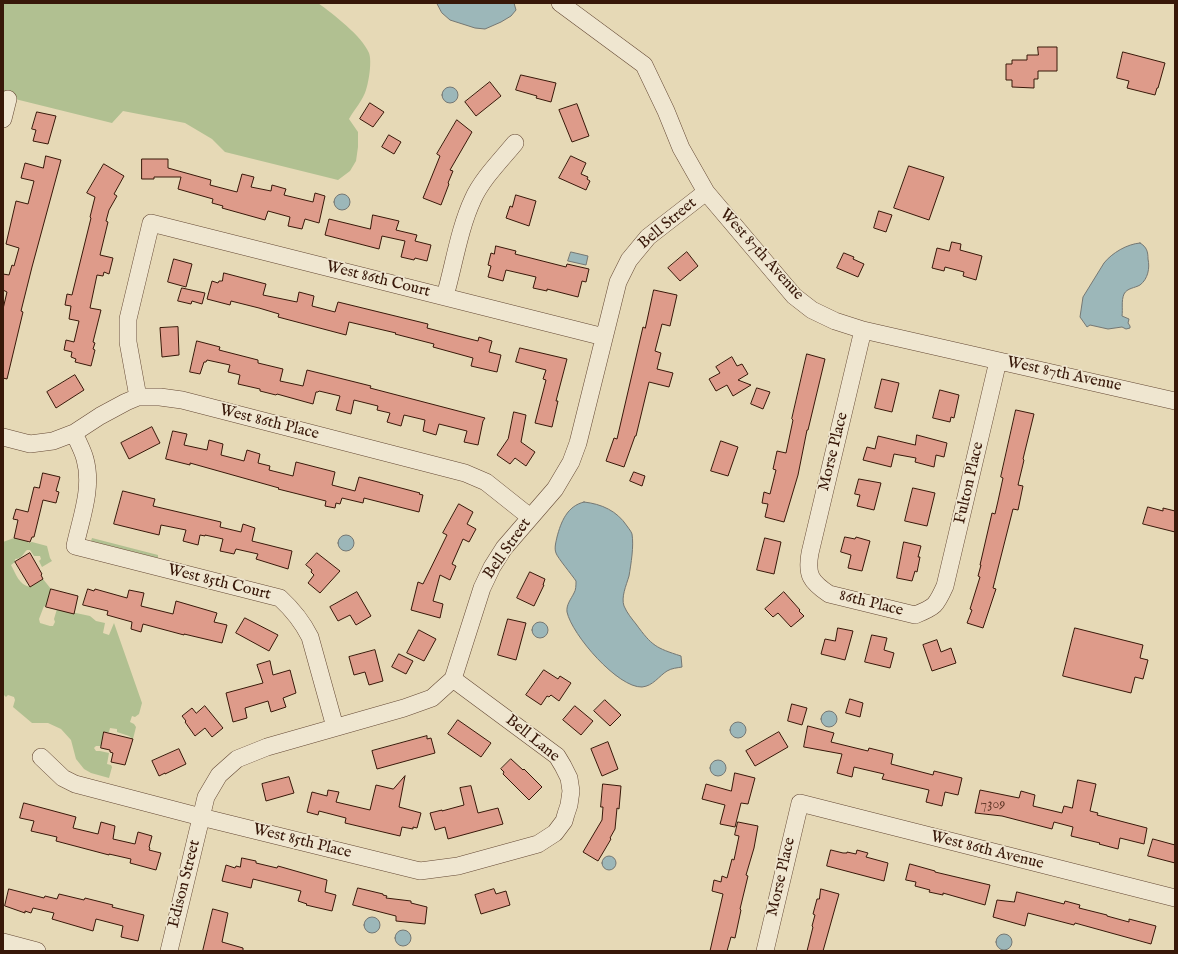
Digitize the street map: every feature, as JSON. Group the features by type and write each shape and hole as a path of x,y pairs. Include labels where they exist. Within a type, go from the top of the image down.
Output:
{"street":[{"name":"West 87th Avenue","path":"560,3 644,65 666,111 681,148 706,192 794,296 812,310 835,321 863,330 1175,401"},
{"path":"3,119 8,99"},
{"path":"445,296 464,225 473,199 514,143"},
{"name":"Bell Street","path":"454,680 482,588 492,567 504,548 555,489 571,462 578,443 618,282 629,260 648,237 706,192"},
{"name":"West 86th Court","path":"138,397 128,342 128,319 151,224 445,296 604,337"},
{"name":"Morse Place","path":"809,574 808,564 810,553 863,330"},
{"name":"Fulton Place","path":"938,604 946,584 998,361"},
{"name":"West 86th Place","path":"3,437 30,444 53,441 74,433 100,416 138,397 160,397 182,400 465,473 486,482 530,517"},
{"name":"West 85th Court","path":"74,433 85,459 89,478 88,491 75,546 280,598 294,611 310,637 335,727"},
{"name":"86th Place","path":"809,574 817,586 829,594 915,616 938,604"},
{"path":"201,817 206,797 219,775 237,759 267,747 404,708 432,698 454,680"},
{"name":"Bell Lane","path":"454,680 557,756 568,778 571,791 569,805 564,821"},
{"name":"West 85th Place","path":"41,757 63,778 75,784 420,871 458,866 538,844 555,833 564,821"},
{"name":"Morse Place","path":"765,951 800,803"},
{"name":"West 86th Avenue","path":"800,803 1175,898"},
{"name":"Edison Street","path":"169,951 201,817"},
{"path":"3,942 37,951"}],"green space":[{"path":"3,3 318,3 354,33 365,46 370,57 370,71 365,94 349,119 358,132 356,161 350,171 338,180 225,152 212,139 185,123 123,111 112,123 3,96"},
{"path":"14,538 28,541 28,543 32,542 47,546 52,561 42,567 39,561 41,559 40,556 34,556 30,550 27,550 21,557 15,559 15,562 11,565 20,582 26,586 30,587 43,579 51,589 46,607 44,606 39,619 40,623 53,626 57,609 90,616 96,621 105,623 103,633 109,635 114,623 142,703 139,714 135,717 132,716 130,722 136,727 133,739 117,732 117,729 110,728 109,732 104,732 101,746 96,746 94,748 96,751 109,753 107,764 111,765 112,767 109,778 91,773 84,769 76,759 71,740 61,729 48,723 32,723 13,707 15,700 14,697 8,695 6,697 3,694 3,542"},
{"path":"92,538 158,555 158,558 91,541"}],"water":[{"path":"437,3 514,3 516,10 511,16 485,29 475,28 450,20 442,13"},
{"path":"450,87 457,92 458,95 453,102 450,103 443,98 442,95 447,88"},
{"path":"342,194 348,196 350,202 348,208 342,210 336,208 334,202 336,196"},
{"path":"1140,243 1146,248 1149,262 1147,277 1143,283 1127,290 1123,297 1122,316 1129,319 1128,323 1130,328 1126,329 1122,327 1108,329 1090,325 1087,327 1080,317 1083,297 1104,263 1120,250 1130,245"},
{"path":"571,252 588,256 586,265 568,261"},
{"path":"584,502 597,504 614,512 631,531 633,539 632,555 629,576 623,595 624,606 631,618 651,642 666,651 681,656 682,667 667,671 653,683 646,686 642,687 632,685 609,670 577,634 567,612 568,604 575,590 576,581 557,555 555,545 566,515 573,507"},
{"path":"346,535 352,537 354,543 352,549 346,551 340,549 338,543 340,537"},
{"path":"540,622 546,624 548,630 546,636 540,638 534,636 532,630 534,624"},
{"path":"829,711 835,713 837,719 835,725 829,727 823,725 821,719 823,713"},
{"path":"738,722 744,724 746,730 744,736 738,738 732,736 730,730 732,724"},
{"path":"718,760 724,762 726,768 724,774 718,776 712,774 710,768 712,762"},
{"path":"606,856 612,856 616,860 616,866 612,870 606,870 602,866 602,860"},
{"path":"369,917 375,917 380,922 378,931 375,933 369,933 364,928 364,922"},
{"path":"403,930 409,932 411,938 409,944 403,946 397,944 395,938 397,932"},
{"path":"1004,934 1010,936 1012,942 1010,948 1004,950 998,948 996,942 998,936"}],"building":[{"path":"1038,47 1057,47 1057,71 1038,71 1038,79 1034,79 1034,88 1012,87 1012,80 1006,80 1006,64 1012,64 1012,60 1027,60 1027,55 1038,55"},
{"path":"1123,52 1165,63 1155,95 1127,88 1129,81 1117,78"},
{"path":"521,75 556,83 551,102 516,90"},
{"path":"490,82 501,96 476,116 465,102"},
{"path":"370,103 384,112 373,127 360,119"},
{"path":"577,104 589,136 572,142 559,110"},
{"path":"37,112 56,116 48,144 33,141 36,130 32,129"},
{"path":"457,120 472,132 450,170 453,171 441,205 423,198 440,156 437,154"},
{"path":"389,135 401,142 394,154 382,147"},
{"path":"46,156 61,160 21,311 23,312 7,379 3,378 3,309 7,292 3,290 3,274 9,275 12,265 14,266 19,248 6,244 16,201 28,204 34,181 21,178 25,163 43,168"},
{"path":"571,156 586,163 581,174 588,177 587,179 590,181 586,190 559,178"},
{"path":"142,159 168,159 168,168 211,180 210,185 237,192 242,174 254,177 251,187 271,191 272,185 286,189 284,195 313,202 315,193 325,196 319,223 305,219 302,229 288,226 290,217 268,211 265,220 222,208 223,206 212,203 213,199 178,189 181,177 154,177 154,179 142,179"},
{"path":"104,164 124,176 114,194 117,196 109,210 106,221 108,222 100,255 113,258 109,274 104,272 103,276 97,275 90,308 101,310 93,342 95,343 93,349 95,350 91,366 75,362 76,359 71,357 72,352 64,350 66,340 74,342 79,321 69,319 71,306 65,305 67,294 72,295 91,218 95,197 87,193"},
{"path":"909,166 944,177 929,220 894,208"},
{"path":"516,195 536,201 529,226 506,218"},
{"path":"879,211 892,215 886,232 874,228"},
{"path":"373,215 399,221 396,230 417,235 415,241 431,245 427,261 401,257 405,241 382,236 379,249 325,235 329,219 370,229"},
{"path":"952,242 961,244 960,250 982,256 976,280 963,276 964,272 945,267 944,271 932,268 937,248 949,251"},
{"path":"496,246 516,251 515,254 566,267 567,264 589,269 586,282 582,281 578,297 547,289 547,291 533,288 536,277 506,270 503,281 488,277 491,266 488,265 491,253 494,254"},
{"path":"687,252 698,266 680,281 668,268"},
{"path":"844,253 854,257 853,259 864,264 858,277 837,268"},
{"path":"174,259 192,264 186,287 168,282"},
{"path":"224,273 266,284 263,295 297,302 299,292 314,296 312,306 335,312 338,302 428,324 427,328 458,336 478,341 479,337 492,341 489,352 501,355 497,372 471,366 473,358 433,347 434,344 395,334 396,333 349,322 346,335 278,317 279,314 259,308 231,301 230,305 207,299 212,281 218,283 219,281 222,281"},
{"path":"182,288 205,293 202,304 192,301 191,304 178,301"},
{"path":"654,290 677,295 670,326 662,324 655,351 661,353 657,369 673,373 669,387 649,382 636,436 624,467 606,461 614,438 617,439 643,327 645,328"},
{"path":"178,327 179,355 162,357 160,328"},
{"path":"197,341 220,347 219,350 258,360 258,363 283,369 280,381 303,386 307,370 371,386 370,388 485,418 478,445 464,442 467,431 439,424 436,435 423,431 425,420 404,415 401,426 387,422 390,413 377,410 378,406 354,400 351,414 336,410 340,396 319,391 316,392 313,404 238,384 240,375 228,372 230,365 207,360 204,362 200,374 190,372"},
{"path":"520,348 567,359 556,401 558,401 552,427 535,423 546,380 543,379 546,370 516,362"},
{"path":"807,354 825,359 807,430 798,475 784,522 765,517 768,504 762,503 764,492 770,494 776,470 773,469 777,451 786,453"},
{"path":"732,357 737,366 742,364 748,374 738,380 751,385 733,396 727,385 716,391 709,379 720,373 716,367"},
{"path":"75,375 84,390 56,408 47,392"},
{"path":"882,379 899,383 892,412 875,408"},
{"path":"757,388 770,392 763,409 751,404"},
{"path":"940,390 959,395 954,418 951,417 950,422 933,418"},
{"path":"1016,410 1034,414 1018,485 1023,486 1018,510 1013,509 993,588 996,589 983,628 967,623 972,610 970,609 980,577 978,576 980,565 992,513 995,514 998,501 1003,478 1001,477"},
{"path":"514,412 526,415 521,442 535,452 526,466 515,458 510,464 497,455 508,439"},
{"path":"152,427 160,443 129,459 121,443"},
{"path":"173,431 187,434 184,445 207,450 209,440 223,444 221,455 244,461 247,450 260,454 258,463 270,466 269,470 293,476 296,462 335,472 332,485 355,491 359,477 420,493 419,494 423,495 419,512 364,498 363,503 342,498 340,504 336,503 335,508 325,506 326,501 278,489 279,488 190,463 190,465 166,459"},
{"path":"917,435 947,443 944,457 936,455 934,467 915,462 916,458 894,454 891,467 863,460 867,447 875,449 878,436 915,445"},
{"path":"721,441 738,447 728,476 711,471"},
{"path":"634,472 645,476 642,486 630,481"},
{"path":"43,473 60,477 56,491 59,492 56,503 43,500 34,537 32,537 30,542 14,538 18,520 13,519 16,509 28,512 34,487 39,488"},
{"path":"859,479 881,483 874,510 857,506 860,495 855,494"},
{"path":"913,488 935,493 927,526 905,521"},
{"path":"123,491 155,499 153,506 221,522 220,527 241,532 243,524 255,528 252,541 292,551 288,569 256,559 258,554 236,549 234,554 220,551 223,539 200,535 198,545 183,541 186,530 161,525 159,535 114,524"},
{"path":"459,504 473,512 467,524 476,529 469,542 463,539 452,564 456,566 450,580 440,575 433,601 443,604 440,618 411,610 418,582 423,584 447,535 443,533"},
{"path":"1148,507 1163,511 1163,508 1175,511 1175,532 1143,524"},
{"path":"845,537 855,539 856,537 870,541 862,571 848,568 851,555 841,552"},
{"path":"765,538 781,542 774,574 757,570"},
{"path":"904,542 921,546 918,557 920,557 917,572 915,571 912,581 897,578"},
{"path":"30,553 42,574 43,579 30,587 15,562"},
{"path":"317,553 340,571 320,593 308,583 314,575 311,572 312,570 306,565"},
{"path":"530,572 545,579 544,585 534,606 517,598"},
{"path":"51,589 78,596 74,614 46,607"},
{"path":"88,589 94,591 95,589 127,598 129,590 144,593 141,606 173,614 176,601 217,613 214,622 227,625 222,643 143,624 141,632 131,629 132,622 107,615 108,611 83,605"},
{"path":"357,592 371,616 356,625 350,615 338,621 330,607"},
{"path":"784,592 804,616 791,627 778,613 773,617 765,609"},
{"path":"245,618 278,635 269,651 236,633"},
{"path":"508,619 526,623 516,660 498,655"},
{"path":"838,628 853,631 845,660 821,654 825,639 835,641"},
{"path":"1075,628 1143,645 1140,658 1148,660 1143,679 1135,677 1131,693 1063,676"},
{"path":"419,630 436,639 424,661 407,653"},
{"path":"872,635 887,638 884,650 894,653 890,668 865,662"},
{"path":"937,640 941,652 951,648 956,663 932,671 923,645"},
{"path":"375,650 383,681 369,685 365,672 354,675 349,657"},
{"path":"399,654 413,661 406,674 392,667"},
{"path":"270,661 273,675 290,670 296,693 283,698 286,707 271,712 268,701 245,708 247,718 233,722 226,693 263,683 257,665"},
{"path":"544,670 558,679 560,676 571,683 559,701 551,695 549,697 547,696 541,705 526,695"},
{"path":"850,699 863,703 860,717 846,713"},
{"path":"605,700 621,715 610,726 594,711"},
{"path":"792,704 807,708 802,725 788,721"},
{"path":"205,706 223,728 212,737 205,728 195,736 182,716 192,708 196,713"},
{"path":"575,706 593,721 581,735 563,720"},
{"path":"458,720 491,743 481,757 448,734"},
{"path":"808,726 834,733 831,742 868,751 869,748 893,754 891,764 933,775 934,771 962,778 958,795 945,792 942,806 926,802 929,790 882,779 884,774 854,767 852,777 837,773 842,754 804,747"},
{"path":"104,732 133,739 125,765 111,762 113,753 110,752 110,750 101,748"},
{"path":"779,732 788,747 755,766 746,751"},
{"path":"427,736 427,739 431,738 435,753 377,769 372,751"},
{"path":"608,742 618,769 602,776 591,749"},
{"path":"179,749 186,764 159,776 152,761"},
{"path":"511,759 523,770 524,769 542,787 529,800 503,774 504,772 501,769"},
{"path":"735,773 755,778 748,804 741,803 735,827 720,824 725,805 702,799 706,784 731,791"},
{"path":"405,776 399,807 421,813 417,828 413,827 413,829 402,827 400,836 345,823 346,818 319,811 318,815 307,812 312,792 327,796 328,790 339,792 336,802 370,810 376,785 393,789"},
{"path":"289,777 294,793 266,801 262,784"},
{"path":"1078,780 1096,784 1090,811 1098,813 1097,815 1147,828 1144,844 1120,838 1118,849 1071,836 1073,827 1054,822 1052,829 1002,816 975,813 980,790 1019,798 1021,791 1035,795 1033,806 1062,813 1064,806 1072,808"},
{"path":"603,784 621,786 615,829 598,861 583,852 602,820 603,807 601,807"},
{"path":"471,786 478,813 498,808 503,824 448,839 445,827 435,830 430,813 464,805 460,788"},
{"path":"24,803 76,817 73,828 98,834 101,822 115,826 113,839 135,844 138,832 152,836 149,850 161,853 156,870 130,863 131,859 109,855 56,841 57,837 31,831 34,821 20,818"},
{"path":"738,822 758,826 754,848 746,875 748,876 735,938 731,937 727,951 710,951 723,894 712,891 714,880 721,882 722,876 727,878 732,859 734,860 739,836 735,835"},
{"path":"1153,839 1175,845 1175,863 1148,856"},
{"path":"831,850 856,854 857,850 868,853 866,857 888,863 884,881 827,866"},
{"path":"242,858 256,861 256,863 277,868 278,866 327,880 325,892 336,895 332,911 306,905 307,904 298,901 301,891 253,879 251,888 222,881 226,865 235,868 236,866 240,867"},
{"path":"910,864 935,872 990,885 985,905 943,893 943,895 929,892 930,890 915,886 916,882 906,880"},
{"path":"358,888 383,894 387,896 386,898 411,901 411,903 427,907 425,924 396,921 396,916 353,905"},
{"path":"9,889 44,898 45,896 57,899 59,894 84,900 85,898 144,915 138,941 121,937 123,926 96,919 93,931 52,919 54,913 33,908 31,913 25,911 25,913 5,906"},
{"path":"494,889 496,894 506,891 510,905 481,914 475,895"},
{"path":"821,889 839,894 823,951 807,951 815,915 813,914"},
{"path":"1017,892 1064,904 1065,901 1080,905 1079,908 1107,916 1129,922 1129,919 1156,926 1151,944 1075,923 1074,925 1028,913 1025,926 993,917 997,900 1014,902"},
{"path":"213,909 228,913 222,942 243,948 243,951 203,951"}]}
